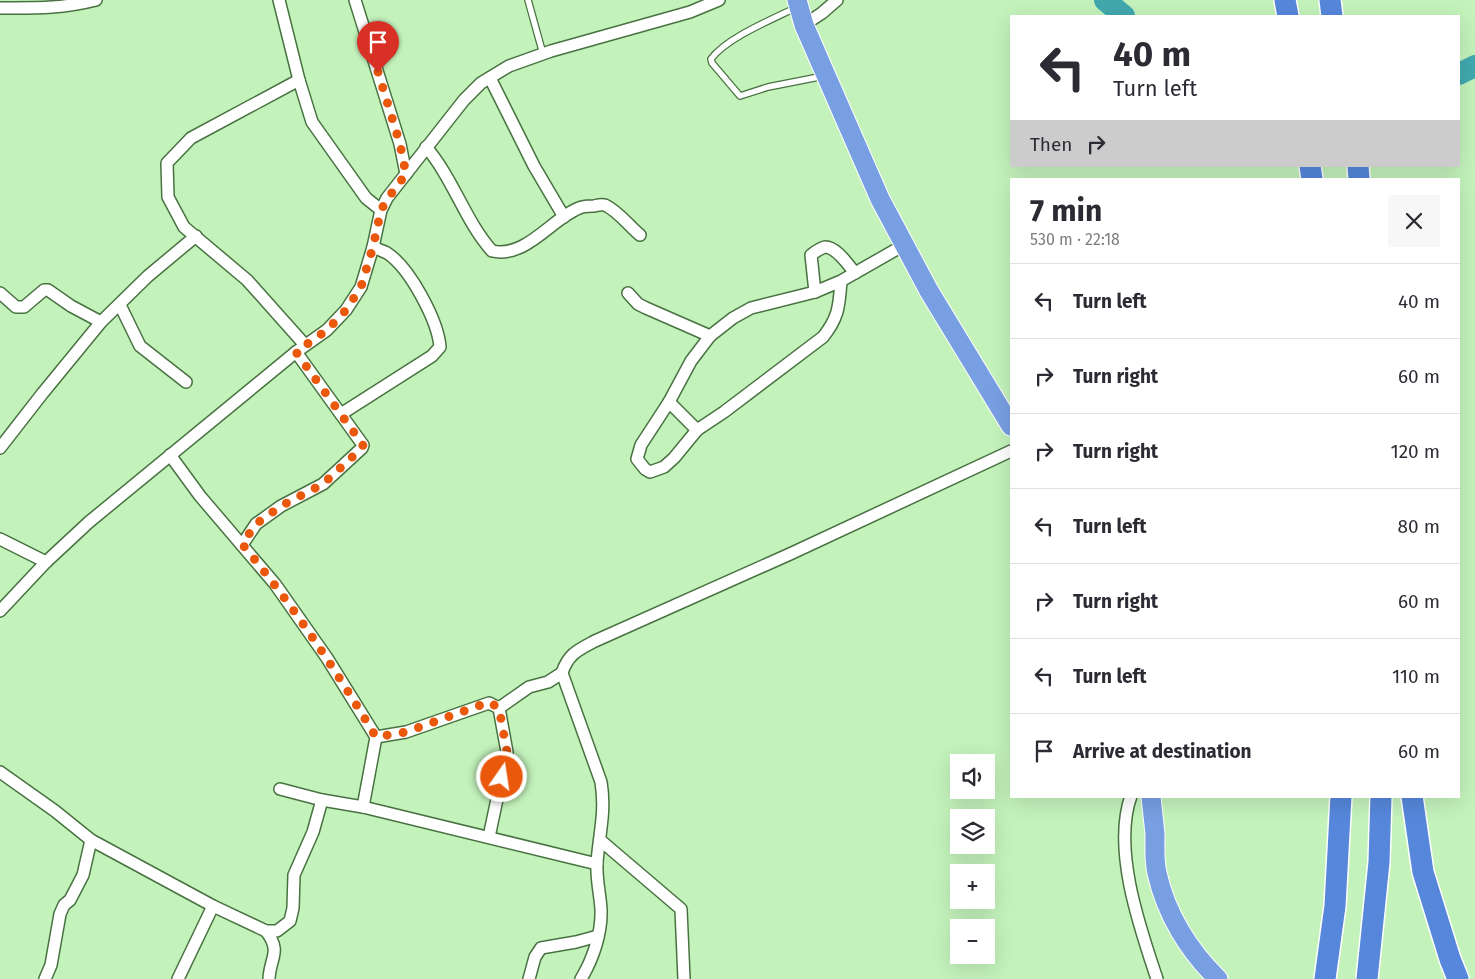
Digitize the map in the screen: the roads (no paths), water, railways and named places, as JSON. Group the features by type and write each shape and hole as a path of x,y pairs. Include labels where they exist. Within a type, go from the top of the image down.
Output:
{"highway":[{"path":"1285,0 1288,15"},
{"path":"1330,0 1332,15"},
{"path":"798,3 804,25 880,199 929,291 1010,424"},
{"path":"1151,798 1156,872 1169,910 1183,935 1205,966 1218,979"},
{"path":"1325,979 1335,906 1341,798"},
{"path":"1368,979 1379,862 1382,798"},
{"path":"1412,798 1423,872 1458,979"}],"street":[{"path":"0,8 50,9 96,0"},
{"path":"279,0 299,80 312,122 366,198 381,210"},
{"path":"355,0 400,144 406,174"},
{"path":"0,610 46,562 89,522 296,352 327,330 346,310 361,287 373,247 381,210 388,198 464,100 481,84 509,66 542,54 690,12 719,0"},
{"path":"804,25 837,0"},
{"path":"490,78 534,166 564,217"},
{"path":"299,80 191,138 167,163 168,197 184,227 247,280 305,345"},
{"path":"426,147 439,162 468,214 492,251 500,253 518,248 535,239 564,217 582,207 603,204 640,235"},
{"path":"0,448 101,322 148,276 196,236"},
{"path":"841,282 839,307 834,324 823,337 724,412 697,430 664,467 650,472 645,469 637,459 641,445 669,402 691,360 710,336 733,318 751,308 815,292 841,282 904,245"},
{"path":"341,414 432,356 440,347 440,335 417,287 398,263 387,253 373,247"},
{"path":"815,292 811,255 823,247 828,247 838,253 855,273"},
{"path":"0,293 16,307 24,307 44,290 48,290 71,306 101,322"},
{"path":"628,293 638,304 710,336"},
{"path":"120,305 140,346 186,382"},
{"path":"242,544 256,524 281,506 323,484 363,445 296,352"},
{"path":"669,402 697,430"},
{"path":"581,979 591,962 598,936 601,911 597,864 604,800 601,782 562,673 565,662 575,652 595,642 1010,451"},
{"path":"170,455 200,496 275,584 317,643 376,737 363,807"},
{"path":"0,539 46,562"},
{"path":"499,708 529,687 548,682 562,673"},
{"path":"376,737 406,732 489,702 499,708 507,752 489,837"},
{"path":"0,772 55,811 91,840 213,906 266,931 277,931 290,921 293,908 294,875 313,832 322,800"},
{"path":"280,789 322,800 363,807 597,864"},
{"path":"1130,798 1124,836 1130,887 1156,979"},
{"path":"45,979 51,965 60,914 64,904 70,900 83,875 91,840"},
{"path":"600,840 682,909 684,979"},
{"path":"178,979 213,906"},
{"path":"266,931 272,939 275,948 269,979"},
{"path":"530,979 535,957 541,948 598,936"}],"lane":[{"path":"528,0 542,54"},
{"path":"798,3 732,41 714,55 712,63 740,96 768,87 826,76"}],"waterway":[{"path":"1105,0 1123,15"},
{"path":"1460,74 1475,66"}]}
